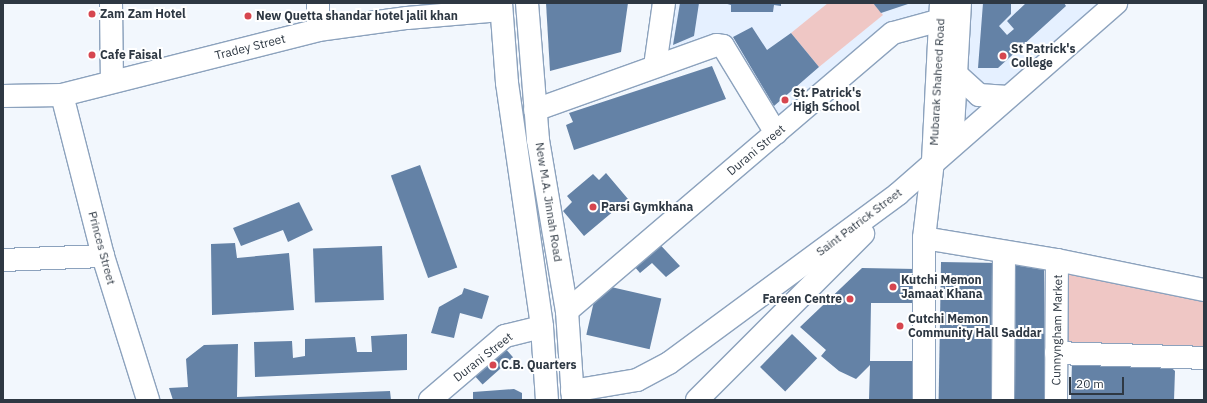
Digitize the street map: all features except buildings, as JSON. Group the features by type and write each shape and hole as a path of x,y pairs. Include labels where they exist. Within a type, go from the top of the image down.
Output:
{"street":[{"path":"111,3 112,81"},
{"path":"318,3 318,30"},
{"name":"New M.A. Jinnah Road","path":"527,3 538,140 567,311 572,395"},
{"path":"655,66 664,3"},
{"name":"Saint Patrick Street","path":"572,395 637,380 669,364 898,194 933,161 1116,3"},
{"name":"Tradey Street","path":"3,96 62,95 112,81 318,30 501,7"},
{"name":"New M.A. Jinnah Road","path":"501,7 510,104 542,327 547,400"},
{"name":"Mubarak Shaheed Road","path":"950,10 957,74 952,146"},
{"name":"Mubarak Shaheed Road","path":"924,400 924,238 950,10"},
{"name":"Durani Street","path":"567,311 893,33 950,10"},
{"path":"510,104 521,109 709,47 723,46 776,133"},
{"path":"957,74 979,95 1008,97"},
{"name":"Princes Street","path":"62,95 103,256 148,400"},
{"path":"516,148 524,135 538,140"},
{"path":"697,400 898,194"},
{"path":"924,238 1004,254 1057,260 1204,290"},
{"path":"1003,400 1004,254"},
{"path":"3,260 103,256"},
{"name":"Cunnyngham Market","path":"1056,400 1057,260"},
{"name":"Durani Street","path":"430,400 505,336 542,327"},
{"path":"1056,353 1204,358"}],"shaded area":[{"name":"St. Patrick's High School","path":"664,3 941,3 939,18 893,33 776,133 723,46 655,66"},
{"path":"828,3 873,3 883,15 819,67 791,33"},
{"name":"St Patrick's College","path":"960,3 1116,3 933,161"},
{"path":"1057,260 1204,290 1204,358 1056,353"}],"place":[{"name":"Zam Zam Hotel","path":"92,14"},
{"name":"New Quetta shandar hotel jalil khan","path":"248,16"},
{"name":"Cafe Faisal","path":"92,55"},
{"name":"St Patrick's College","path":"1003,56"},
{"name":"St. Patrick's High School","path":"785,100"},
{"name":"Parsi Gymkhana","path":"593,207"},
{"name":"Kutchi Memon Jamaat Khana","path":"893,287"},
{"name":"Fareen Centre","path":"850,299"},
{"name":"Cutchi Memon Community Hall Saddar","path":"900,326"},
{"name":"C.B. Quarters","path":"493,365"}]}
